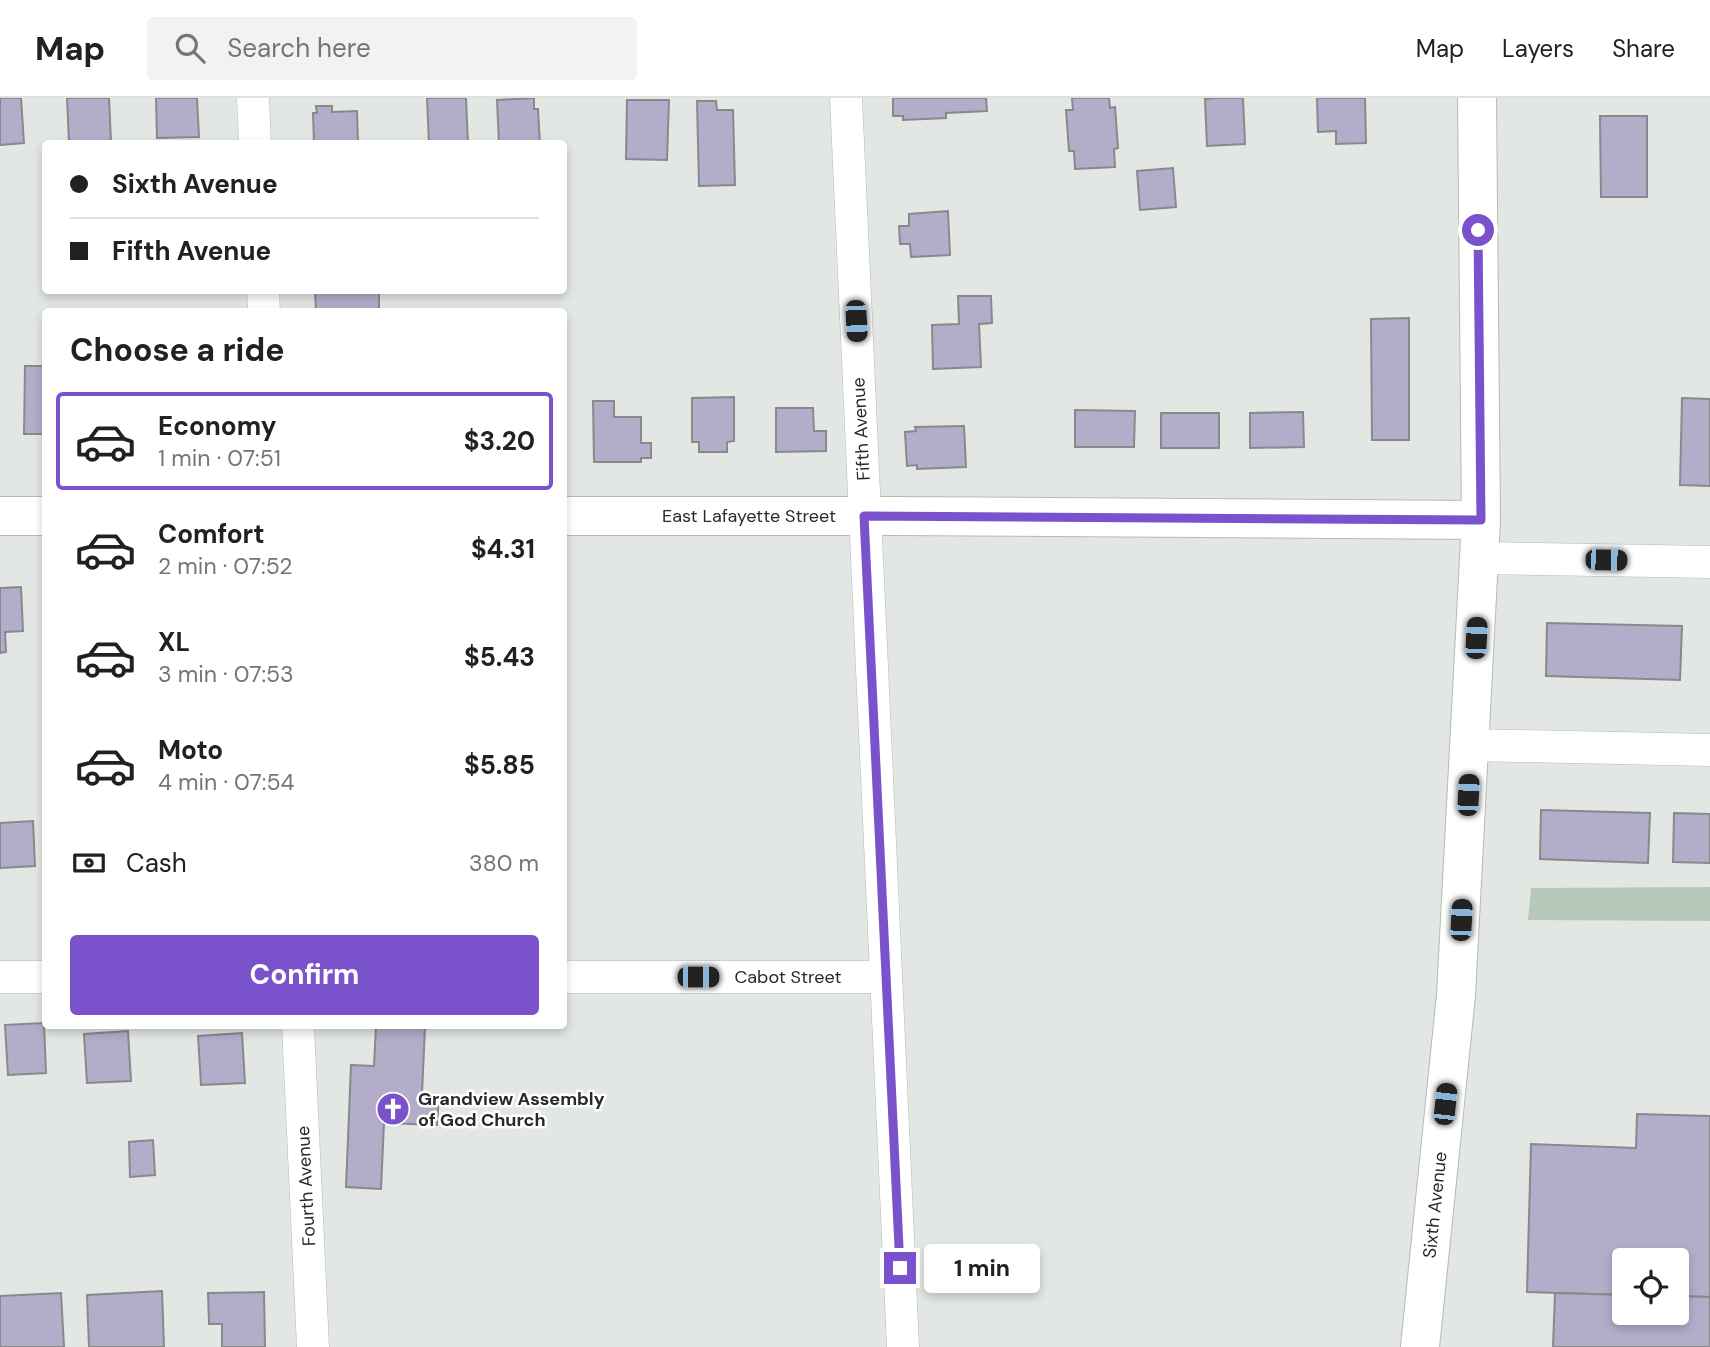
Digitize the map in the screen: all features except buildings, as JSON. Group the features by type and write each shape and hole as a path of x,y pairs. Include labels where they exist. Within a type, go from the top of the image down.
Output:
{"street":[{"path":"253,98 256,140"},
{"name":"Fifth Avenue","path":"846,98 903,1347"},
{"name":"Sixth Avenue","path":"1420,1347 1457,995 1471,744 1481,520 1477,98"},
{"path":"0,516 42,516"},
{"name":"East Lafayette Street","path":"567,516 1481,520"},
{"path":"1479,558 1710,562"},
{"path":"1471,744 1710,750"},
{"path":"0,977 42,977"},
{"name":"Cabot Street","path":"567,977 886,977"},
{"name":"Fourth Avenue","path":"298,1029 313,1347"}],"green space":[{"path":"1710,887 1710,921 1528,920 1531,888"}],"place":[{"name":"Grandview Assembly of God Church","path":"393,1109"}],"route":[{"path":"900,1268 864,516 1481,520 1478,230"}]}
